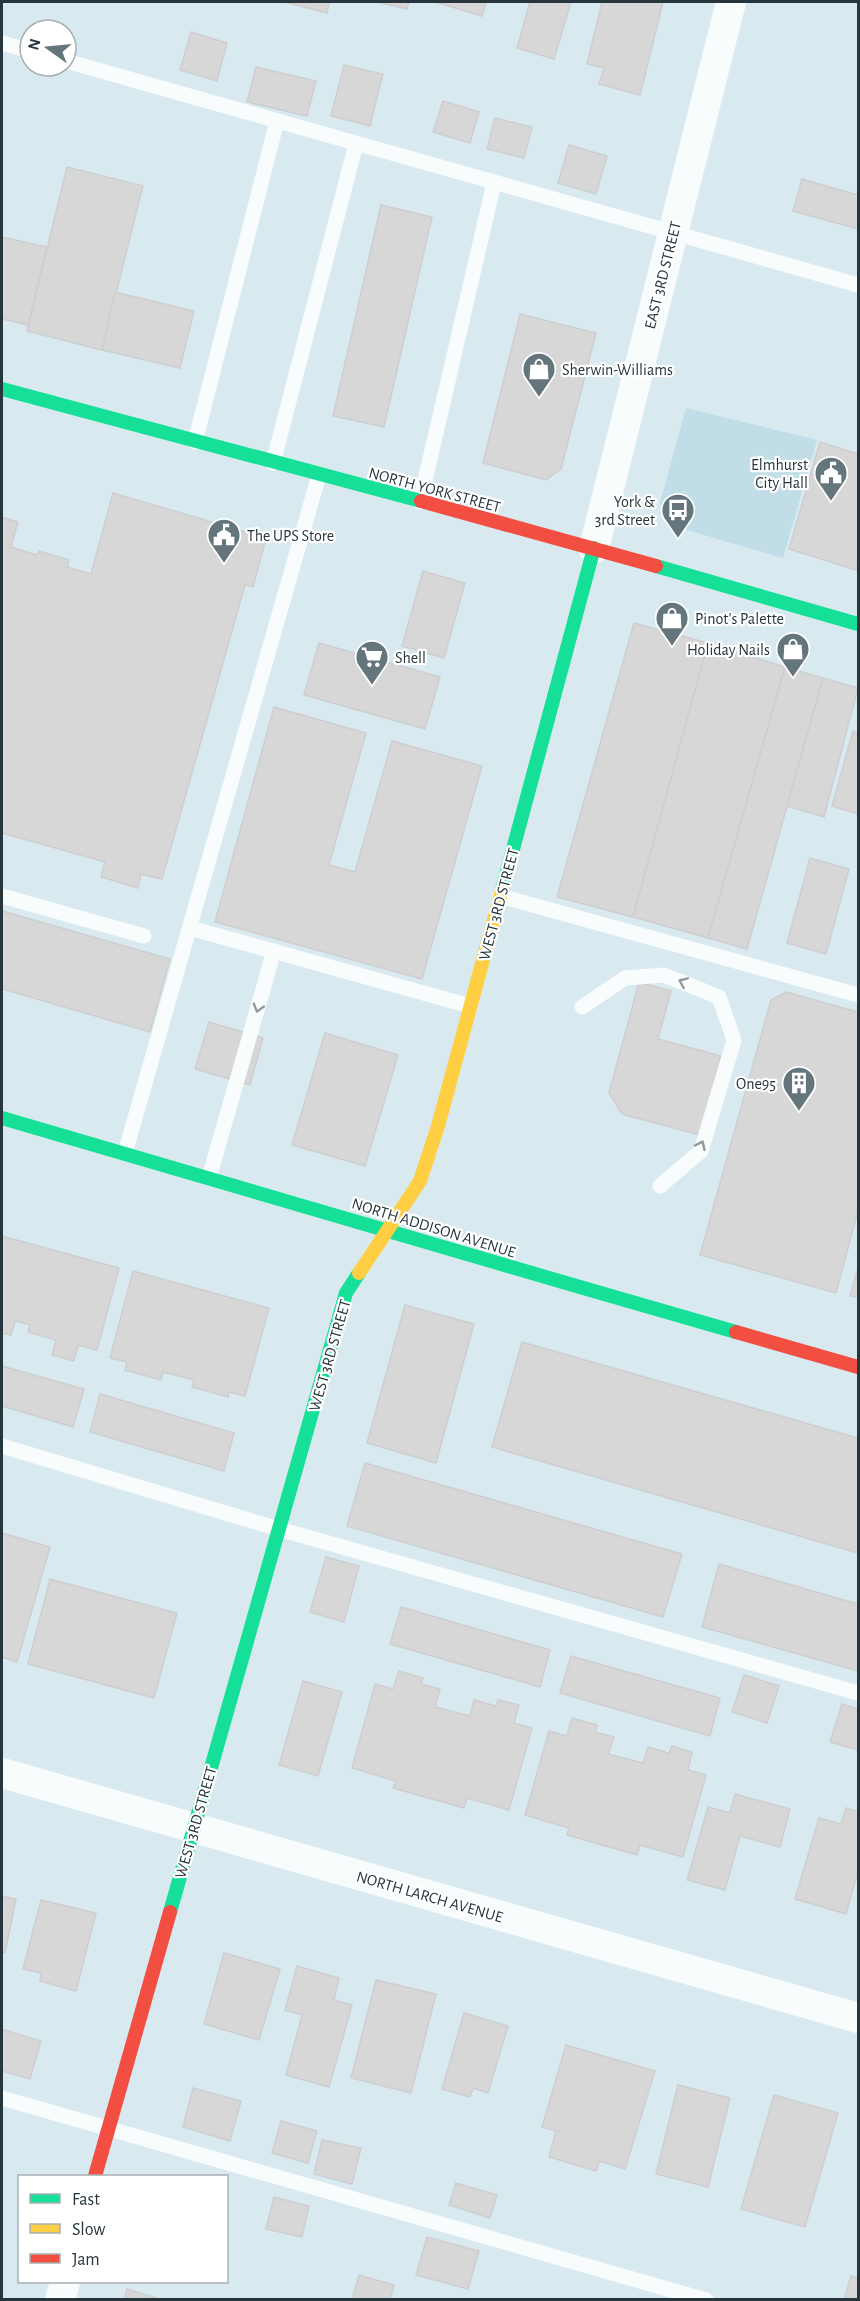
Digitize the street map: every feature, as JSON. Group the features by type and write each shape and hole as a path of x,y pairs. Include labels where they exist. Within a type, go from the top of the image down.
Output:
{"street":[{"name":"EAST 3RD STREET","path":"594,548 731,2"},
{"name":"NORTH YORK STREET","path":"2,389 594,548 858,624"},
{"name":"WEST 3RD STREET","path":"95,2175 346,1293 420,1181 438,1126 594,548"},
{"name":"NORTH ADDISON AVENUE","path":"2,1118 386,1232 858,1367"},
{"name":"NORTH LARCH AVENUE","path":"2,1773 858,2018"},
{"path":"60,2300 65,2283"}],"lane":[{"path":"2,43 18,48"},
{"path":"78,64 858,285"},
{"path":"195,442 277,121"},
{"path":"273,463 356,144"},
{"path":"420,502 494,183"},
{"path":"125,1154 319,475"},
{"path":"2,896 144,936"},
{"path":"500,896 858,995"},
{"path":"190,928 470,1006"},
{"path":"208,1178 274,951"},
{"path":"582,1007 625,978 645,976 664,975 719,998 734,1040 701,1151 660,1185"},
{"path":"2,1446 279,1528 858,1693"},
{"path":"2,2098 706,2300"}],"shaded area":[{"path":"686,408 817,440 783,558 670,525 660,503"}],"building":[{"path":"284,2 329,2 327,13"},
{"path":"377,2 409,2 407,9"},
{"path":"435,2 486,2 482,16"},
{"path":"530,2 571,2 554,59 517,48"},
{"path":"602,2 663,2 640,95 599,84 604,68 587,64"},
{"path":"191,32 227,43 217,81 180,70"},
{"path":"344,65 383,74 370,126 331,116"},
{"path":"256,67 316,81 307,116 247,102"},
{"path":"443,101 479,112 470,143 433,132"},
{"path":"495,118 532,127 524,158 487,149"},
{"path":"569,145 607,156 596,194 558,183"},
{"path":"67,167 143,186 102,350 27,331"},
{"path":"802,179 858,195 858,229 793,211"},
{"path":"381,205 432,217 384,427 333,416"},
{"path":"2,237 47,247 28,325 2,319"},
{"path":"115,292 194,311 180,368 102,350"},
{"name":"Sherwin-Williams","path":"520,314 596,333 561,469 546,480 483,463"},
{"name":"Elmhurst City Hall","path":"820,442 858,454 858,560 856,570 789,549"},
{"path":"113,493 266,538 253,587 245,585 162,879 141,874 138,888 101,877 105,862 2,833 2,517 18,522 11,547 37,555 39,551 69,560 67,567 91,574"},
{"name":"Shell","path":"423,571 465,583 444,658 402,646"},
{"path":"634,623 708,643 633,917 557,897"},
{"name":"Shell","path":"319,643 440,677 425,729 304,695"},
{"path":"708,643 785,667 708,938 633,917"},
{"path":"785,667 823,678 747,949 708,938"},
{"path":"823,678 858,688 824,817 787,806"},
{"path":"274,707 366,733 329,865 355,872 392,741 482,766 422,979 215,922"},
{"path":"853,731 858,733 858,814 832,806"},
{"path":"810,858 849,869 826,954 787,943"},
{"path":"2,911 170,959 150,1032 2,989"},
{"path":"639,982 671,991 658,1039 721,1056 700,1135 622,1114 609,1093"},
{"name":"One95","path":"786,992 858,1012 858,1211 836,1293 700,1255 771,1000"},
{"path":"209,1022 263,1038 250,1085 195,1069"},
{"path":"325,1033 398,1055 365,1166 292,1145"},
{"path":"2,1236 119,1268 97,1350 78,1345 74,1361 52,1355 56,1340 28,1332 30,1325 15,1321 11,1335 2,1333"},
{"path":"858,1268 858,1297 850,1296"},
{"path":"133,1271 269,1308 245,1396 229,1392 228,1397 192,1387 194,1380 163,1372 161,1380 125,1370 127,1362 110,1358"},
{"path":"405,1305 474,1324 436,1463 367,1443"},
{"path":"522,1342 858,1438 858,1553 492,1447"},
{"path":"2,1366 84,1389 73,1427 2,1406"},
{"path":"100,1394 234,1433 224,1471 90,1432"},
{"path":"365,1463 682,1554 663,1617 347,1526"},
{"path":"2,1533 50,1547 17,1662 2,1657"},
{"path":"326,1557 359,1566 344,1622 310,1612"},
{"path":"719,1564 858,1604 858,1671 702,1627"},
{"path":"50,1579 177,1613 154,1698 28,1664"},
{"path":"401,1607 550,1650 540,1687 390,1644"},
{"path":"571,1656 720,1698 710,1736 560,1693"},
{"path":"399,1671 423,1678 421,1684 440,1689 435,1707 470,1716 474,1700 496,1706 498,1700 519,1705 514,1723 532,1728 509,1810 467,1798 464,1808 393,1788 396,1781 352,1768 375,1684 393,1689"},
{"path":"744,1675 779,1686 767,1723 732,1712"},
{"path":"303,1681 342,1692 318,1776 279,1765"},
{"path":"842,1704 858,1709 858,1750 830,1742"},
{"path":"572,1718 597,1725 595,1732 614,1737 608,1754 643,1763 648,1747 669,1753 672,1746 692,1752 688,1770 706,1775 683,1857 640,1845 637,1855 567,1835 569,1828 525,1815 549,1731 567,1736"},
{"path":"735,1794 790,1809 780,1847 740,1836 725,1890 687,1880 708,1807 730,1813"},
{"path":"846,1808 858,1812 858,1871 846,1914 795,1899 819,1818 841,1824"},
{"path":"2,1896 16,1899 5,1953 2,1952"},
{"path":"41,1900 96,1913 76,1991 40,1981 41,1973 23,1969"},
{"path":"224,1953 280,1969 259,2040 204,2024"},
{"path":"297,1966 339,1978 334,2000 352,2005 329,2087 286,2075 302,2015 285,2010"},
{"path":"376,1980 436,1994 411,2093 351,2078"},
{"path":"464,2013 508,2026 488,2093 473,2088 470,2097 442,2089"},
{"path":"2,2029 41,2041 30,2079 2,2071"},
{"path":"566,2045 655,2071 625,2169 599,2161 596,2171 549,2157 556,2131 542,2127"},
{"path":"678,2085 730,2098 708,2187 656,2174"},
{"path":"193,2088 241,2101 230,2141 183,2127"},
{"path":"774,2095 838,2113 805,2227 741,2209"},
{"path":"281,2121 317,2131 308,2163 272,2153"},
{"path":"322,2140 361,2148 352,2184 314,2174"},
{"path":"456,2183 497,2195 490,2218 449,2205"},
{"path":"274,2197 309,2206 302,2237 266,2229"},
{"path":"427,2237 479,2251 468,2289 416,2275"},
{"path":"359,2275 394,2285 390,2300 352,2300"},
{"path":"851,2276 858,2278 858,2300 844,2300"},
{"path":"127,2289 163,2300 124,2300"}],"traffic: fast":[{"path":"2,389 421,501"},
{"path":"502,890 594,548"},
{"path":"656,566 858,624"},
{"path":"2,1118 736,1332"},
{"path":"170,1912 346,1293 359,1273"}],"traffic: slow":[{"path":"359,1273 420,1181 438,1126 502,890"}],"traffic: jam":[{"path":"421,501 656,566"},
{"path":"736,1332 858,1367"},
{"path":"95,2175 170,1912"}],"place":[{"name":"Sherwin-Williams","path":"539,398"},
{"name":"Elmhurst City Hall","path":"831,502"},
{"name":"York & 3rd Street","path":"678,539"},
{"name":"The UPS Store","path":"224,564"},
{"name":"Pinot's Palette","path":"672,647"},
{"name":"Holiday Nails","path":"793,678"},
{"name":"Shell","path":"372,686"},
{"name":"One95","path":"799,1112"}]}
